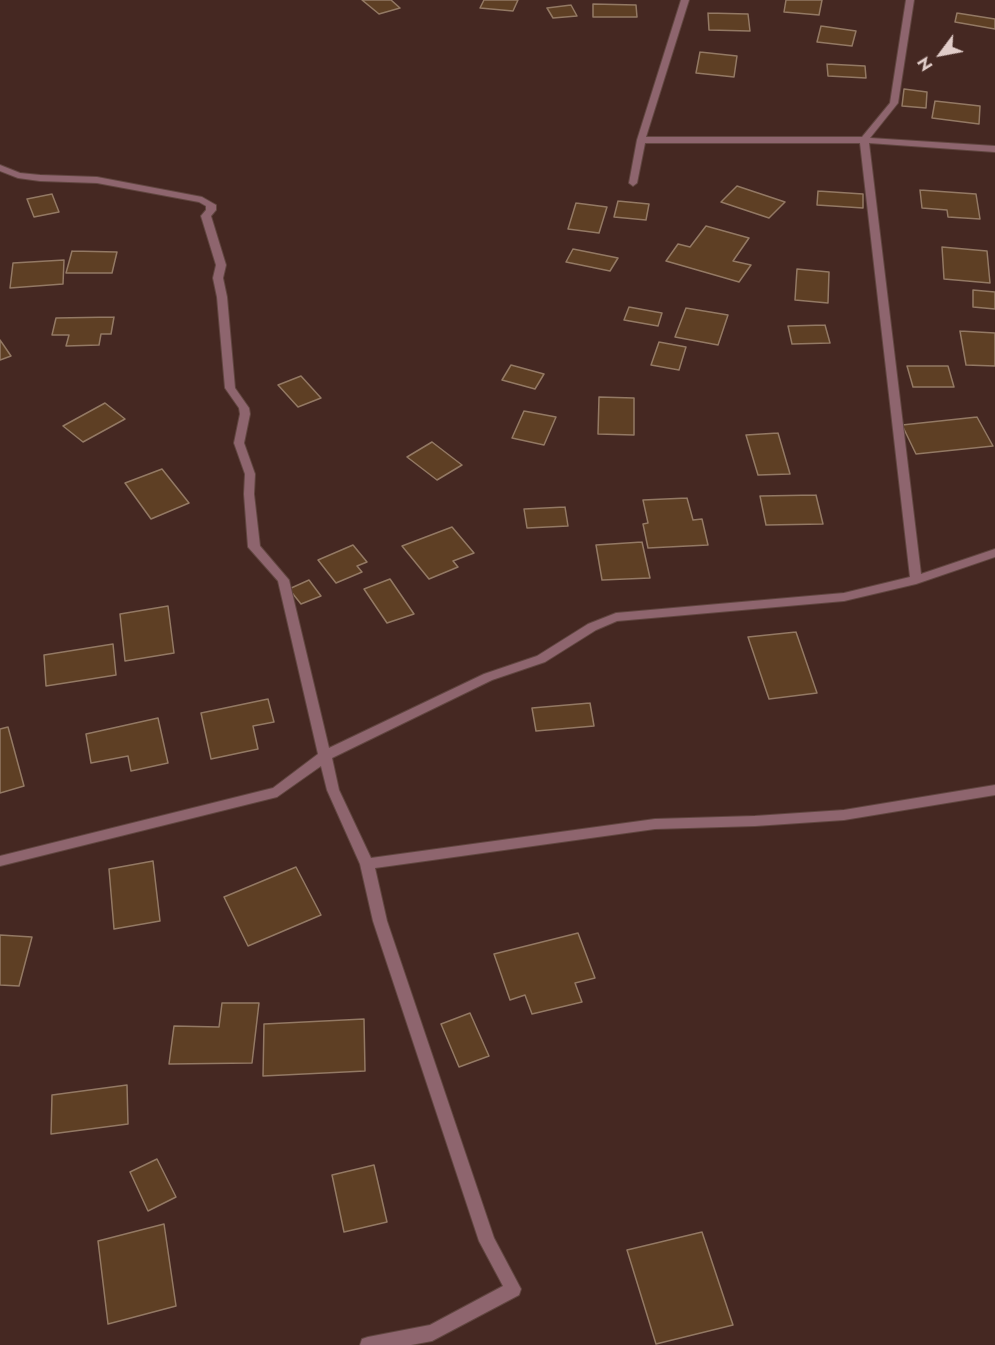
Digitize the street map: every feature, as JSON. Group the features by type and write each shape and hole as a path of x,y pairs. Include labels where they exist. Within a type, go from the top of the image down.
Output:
{"street":[{"path":"633,183 641,140 685,0"},
{"path":"910,0 894,103 864,141 916,580"},
{"path":"641,140 864,141 995,149"},
{"path":"0,168 18,175 97,180 202,200 211,205 211,210 206,216 221,265 218,278 222,297 230,388 244,408 245,414 239,443 250,474 249,494 254,547 283,580 333,790 367,864 380,921 487,1241 513,1289 432,1333 368,1345"},
{"path":"0,861 277,792 326,754 488,676 541,659 592,627 616,617 844,597 916,580 995,554"},
{"path":"367,864 655,824 844,816 995,790"}],"building":[{"path":"362,0 391,0 400,8 379,14"},
{"path":"484,0 518,0 513,11 480,8"},
{"path":"786,0 822,0 819,15 784,12"},
{"path":"593,4 636,5 637,17 593,17"},
{"path":"571,5 577,16 553,18 547,8"},
{"path":"708,13 748,14 750,31 709,30"},
{"path":"957,13 995,19 995,29 955,22"},
{"path":"821,26 856,31 852,46 817,42"},
{"path":"700,52 737,56 734,77 696,73"},
{"path":"827,64 865,66 866,78 828,76"},
{"path":"904,89 927,92 926,108 902,106"},
{"path":"935,101 980,106 979,124 932,118"},
{"path":"737,186 785,202 769,218 721,202"},
{"path":"920,190 976,194 980,219 948,217 947,210 922,208"},
{"path":"818,191 863,194 863,208 817,205"},
{"path":"52,194 59,212 34,217 27,199"},
{"path":"618,201 649,204 646,220 614,217"},
{"path":"576,203 607,207 599,233 568,229"},
{"path":"706,226 749,238 733,261 751,265 739,282 666,261 678,244 690,247"},
{"path":"942,247 987,251 990,283 944,279"},
{"path":"573,249 618,258 610,271 566,262"},
{"path":"72,251 117,252 112,273 66,273"},
{"path":"64,260 63,284 10,288 13,263"},
{"path":"797,269 829,272 828,303 795,300"},
{"path":"973,290 995,292 995,309 973,307"},
{"path":"629,307 662,313 658,326 624,320"},
{"path":"686,308 728,315 718,345 675,337"},
{"path":"114,317 111,334 101,334 99,345 66,346 69,335 52,335 56,318"},
{"path":"825,325 830,343 792,344 788,326"},
{"path":"960,331 995,333 995,366 966,365"},
{"path":"0,340 11,356 0,360"},
{"path":"659,342 686,347 679,370 651,365"},
{"path":"511,365 544,374 535,389 502,380"},
{"path":"907,366 948,366 954,387 913,387"},
{"path":"301,376 321,398 298,407 278,385"},
{"path":"599,397 634,398 634,435 598,434"},
{"path":"105,403 125,419 83,442 63,426"},
{"path":"524,411 556,417 544,445 512,438"},
{"path":"977,417 993,446 916,454 902,425"},
{"path":"778,433 790,474 758,475 746,435"},
{"path":"432,442 462,465 437,480 407,457"},
{"path":"162,469 189,503 151,519 125,483"},
{"path":"816,495 823,524 766,525 760,496"},
{"path":"687,498 693,520 702,519 708,545 648,548 643,524 648,523 643,500"},
{"path":"565,507 568,526 527,528 524,509"},
{"path":"452,527 474,553 453,561 458,567 429,579 402,546"},
{"path":"642,542 650,578 602,580 596,545"},
{"path":"353,545 367,562 357,566 362,572 336,583 318,560"},
{"path":"390,579 414,614 387,623 364,589"},
{"path":"309,580 321,596 301,604 289,589"},
{"path":"168,606 174,653 125,661 120,614"},
{"path":"796,632 817,693 769,699 748,637"},
{"path":"113,644 116,675 46,686 44,655"},
{"path":"268,699 274,722 253,726 258,749 211,759 201,713"},
{"path":"590,703 594,726 536,731 532,708"},
{"path":"158,718 168,763 131,771 128,756 91,763 86,734"},
{"path":"8,727 24,786 0,793 0,729"},
{"path":"153,861 160,921 114,929 109,869"},
{"path":"296,867 321,915 248,946 224,897"},
{"path":"578,933 595,978 575,983 582,1002 532,1014 525,995 510,1000 494,954"},
{"path":"0,935 32,937 19,986 0,985"},
{"path":"222,1003 259,1003 252,1063 169,1064 174,1026 219,1027"},
{"path":"470,1013 489,1056 459,1067 441,1024"},
{"path":"364,1019 365,1071 263,1076 264,1024"},
{"path":"127,1085 128,1124 51,1134 52,1095"},
{"path":"157,1159 176,1197 148,1211 130,1172"},
{"path":"374,1165 387,1222 344,1232 332,1175"},
{"path":"164,1224 176,1306 108,1324 98,1241"},
{"path":"702,1232 733,1325 656,1344 627,1250"}]}
